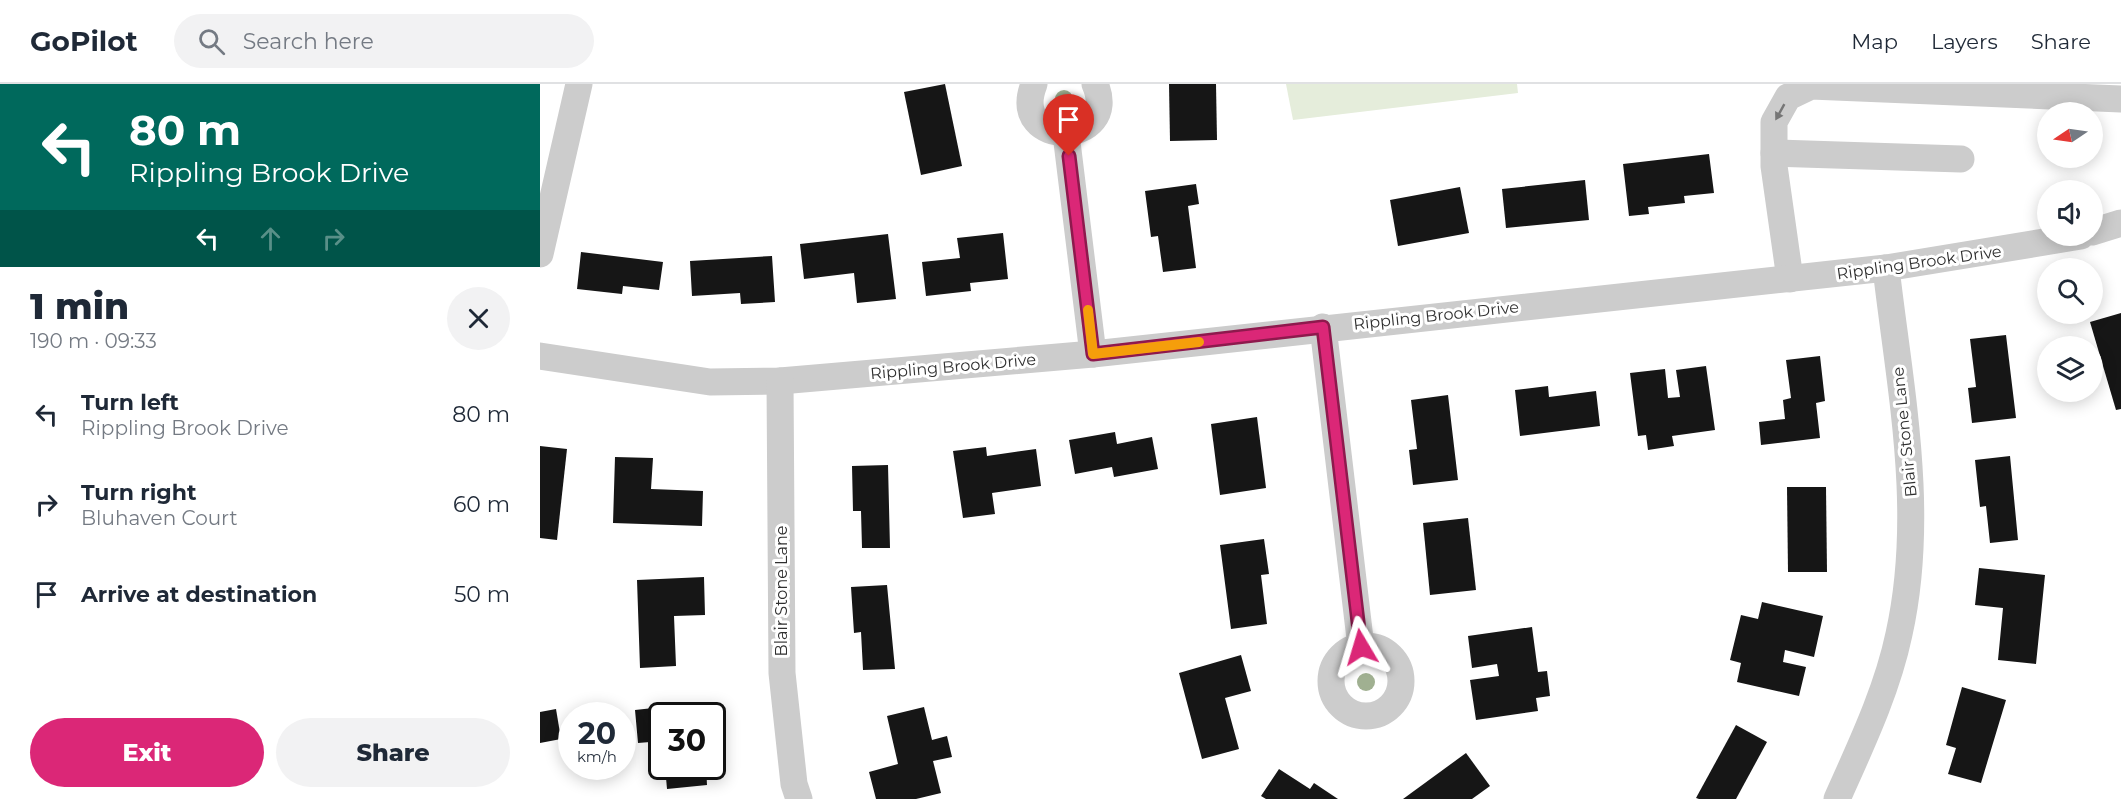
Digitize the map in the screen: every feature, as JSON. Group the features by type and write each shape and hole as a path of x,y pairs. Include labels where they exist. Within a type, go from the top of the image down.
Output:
{"street":[{"path":"540,254 579,84"},
{"path":"1034,84 1030,97 1036,119 1044,128 1066,134 1077,132 1093,118 1099,97 1095,84"},
{"path":"1790,279 1774,153 1774,122 1788,98 1811,86 1829,85 2121,99"},
{"path":"1066,134 1093,354"},
{"path":"1774,153 1960,159"},
{"path":"2103,229 2121,223"},
{"name":"Rippling Brook Drive","path":"540,356 710,382 780,381 1093,354 1323,327 1790,279 1886,268 2037,243"},
{"name":"Blair Stone Lane","path":"1837,799 1873,719 1899,634 1911,547 1911,473 1886,268"},
{"path":"1323,327 1361,647"},
{"name":"Blair Stone Lane","path":"780,381 782,673 794,784 799,799"}],"green space":[{"path":"1286,84 1517,84 1518,93 1293,120"}],"building":[{"path":"945,84 962,166 921,175 904,92"},
{"path":"1169,84 1216,84 1217,140 1170,141"},
{"path":"1709,154 1714,193 1684,196 1685,203 1648,207 1649,214 1629,216 1623,164"},
{"path":"1585,180 1589,220 1506,228 1502,189"},
{"path":"1196,184 1199,204 1188,206 1196,268 1163,272 1158,236 1151,237 1145,191"},
{"path":"1460,187 1469,233 1398,246 1390,200"},
{"path":"1003,233 1008,279 970,283 971,291 926,296 922,262 960,258 957,238"},
{"path":"888,234 896,299 857,303 854,273 804,279 800,244"},
{"path":"581,252 663,262 659,290 623,286 622,294 577,289"},
{"path":"772,256 775,302 741,304 740,293 692,296 690,261"},
{"path":"2121,313 2121,409 2116,410 2103,366 2103,336 2094,336 2091,324 2103,324 2103,318"},
{"path":"2006,335 2016,418 1972,423 1968,388 1976,387 1970,339"},
{"path":"1820,356 1825,401 1816,403 1820,438 1761,445 1759,422 1785,419 1783,400 1791,398 1786,360"},
{"path":"1706,366 1715,430 1672,436 1674,446 1648,450 1646,435 1638,436 1630,373 1665,369 1668,398 1680,397 1676,370"},
{"path":"1548,386 1549,397 1596,391 1600,426 1520,436 1515,390"},
{"path":"1448,395 1458,480 1413,485 1409,450 1417,449 1411,400"},
{"path":"1257,417 1266,488 1220,495 1211,424"},
{"path":"1115,432 1117,444 1152,437 1158,469 1114,477 1112,467 1075,474 1069,440"},
{"path":"540,446 567,449 557,540 540,538"},
{"path":"986,447 987,456 1036,449 1041,486 992,493 995,514 963,518 953,451"},
{"path":"2010,456 2018,540 1990,543 1986,506 1980,507 1975,460"},
{"path":"615,457 653,458 651,489 703,491 702,526 613,523"},
{"path":"888,465 890,548 862,548 861,511 853,511 852,466"},
{"path":"1787,487 1826,487 1827,572 1788,572"},
{"path":"1468,518 1476,590 1430,595 1423,523"},
{"path":"1264,539 1269,574 1261,575 1267,624 1231,629 1220,545"},
{"path":"1979,568 2045,575 2036,664 1998,660 2003,608 1975,605"},
{"path":"704,577 705,615 674,616 676,666 640,668 637,580"},
{"path":"887,585 895,669 863,670 861,632 854,633 851,587"},
{"path":"1762,602 1823,616 1814,657 1785,650 1783,662 1806,667 1799,696 1737,682 1741,663 1730,660 1741,615 1758,619"},
{"path":"1532,627 1538,672 1547,671 1550,696 1536,698 1538,711 1476,720 1470,680 1499,676 1497,664 1472,668 1468,636"},
{"path":"1241,655 1251,691 1225,698 1239,749 1202,759 1179,673"},
{"path":"1962,687 2006,700 1981,783 1948,774 1956,748 1946,745"},
{"path":"924,707 932,740 947,736 952,757 933,761 941,793 916,799 876,799 869,772 898,764 887,716"},
{"path":"556,709 558,740 540,743 540,712"},
{"path":"648,709 648,742 638,743 636,710"},
{"path":"1736,725 1767,742 1736,799 1696,798"},
{"path":"1466,753 1490,786 1472,799 1403,799"},
{"path":"1279,769 1310,789 1314,783 1338,799 1266,799 1261,796"},
{"path":"666,780 707,780 707,785 667,789"}],"slow traffic":[{"path":"1088,310 1093,354 1199,342"}],"route":[{"path":"1069,156 1093,354 1323,327 1361,647"}]}
